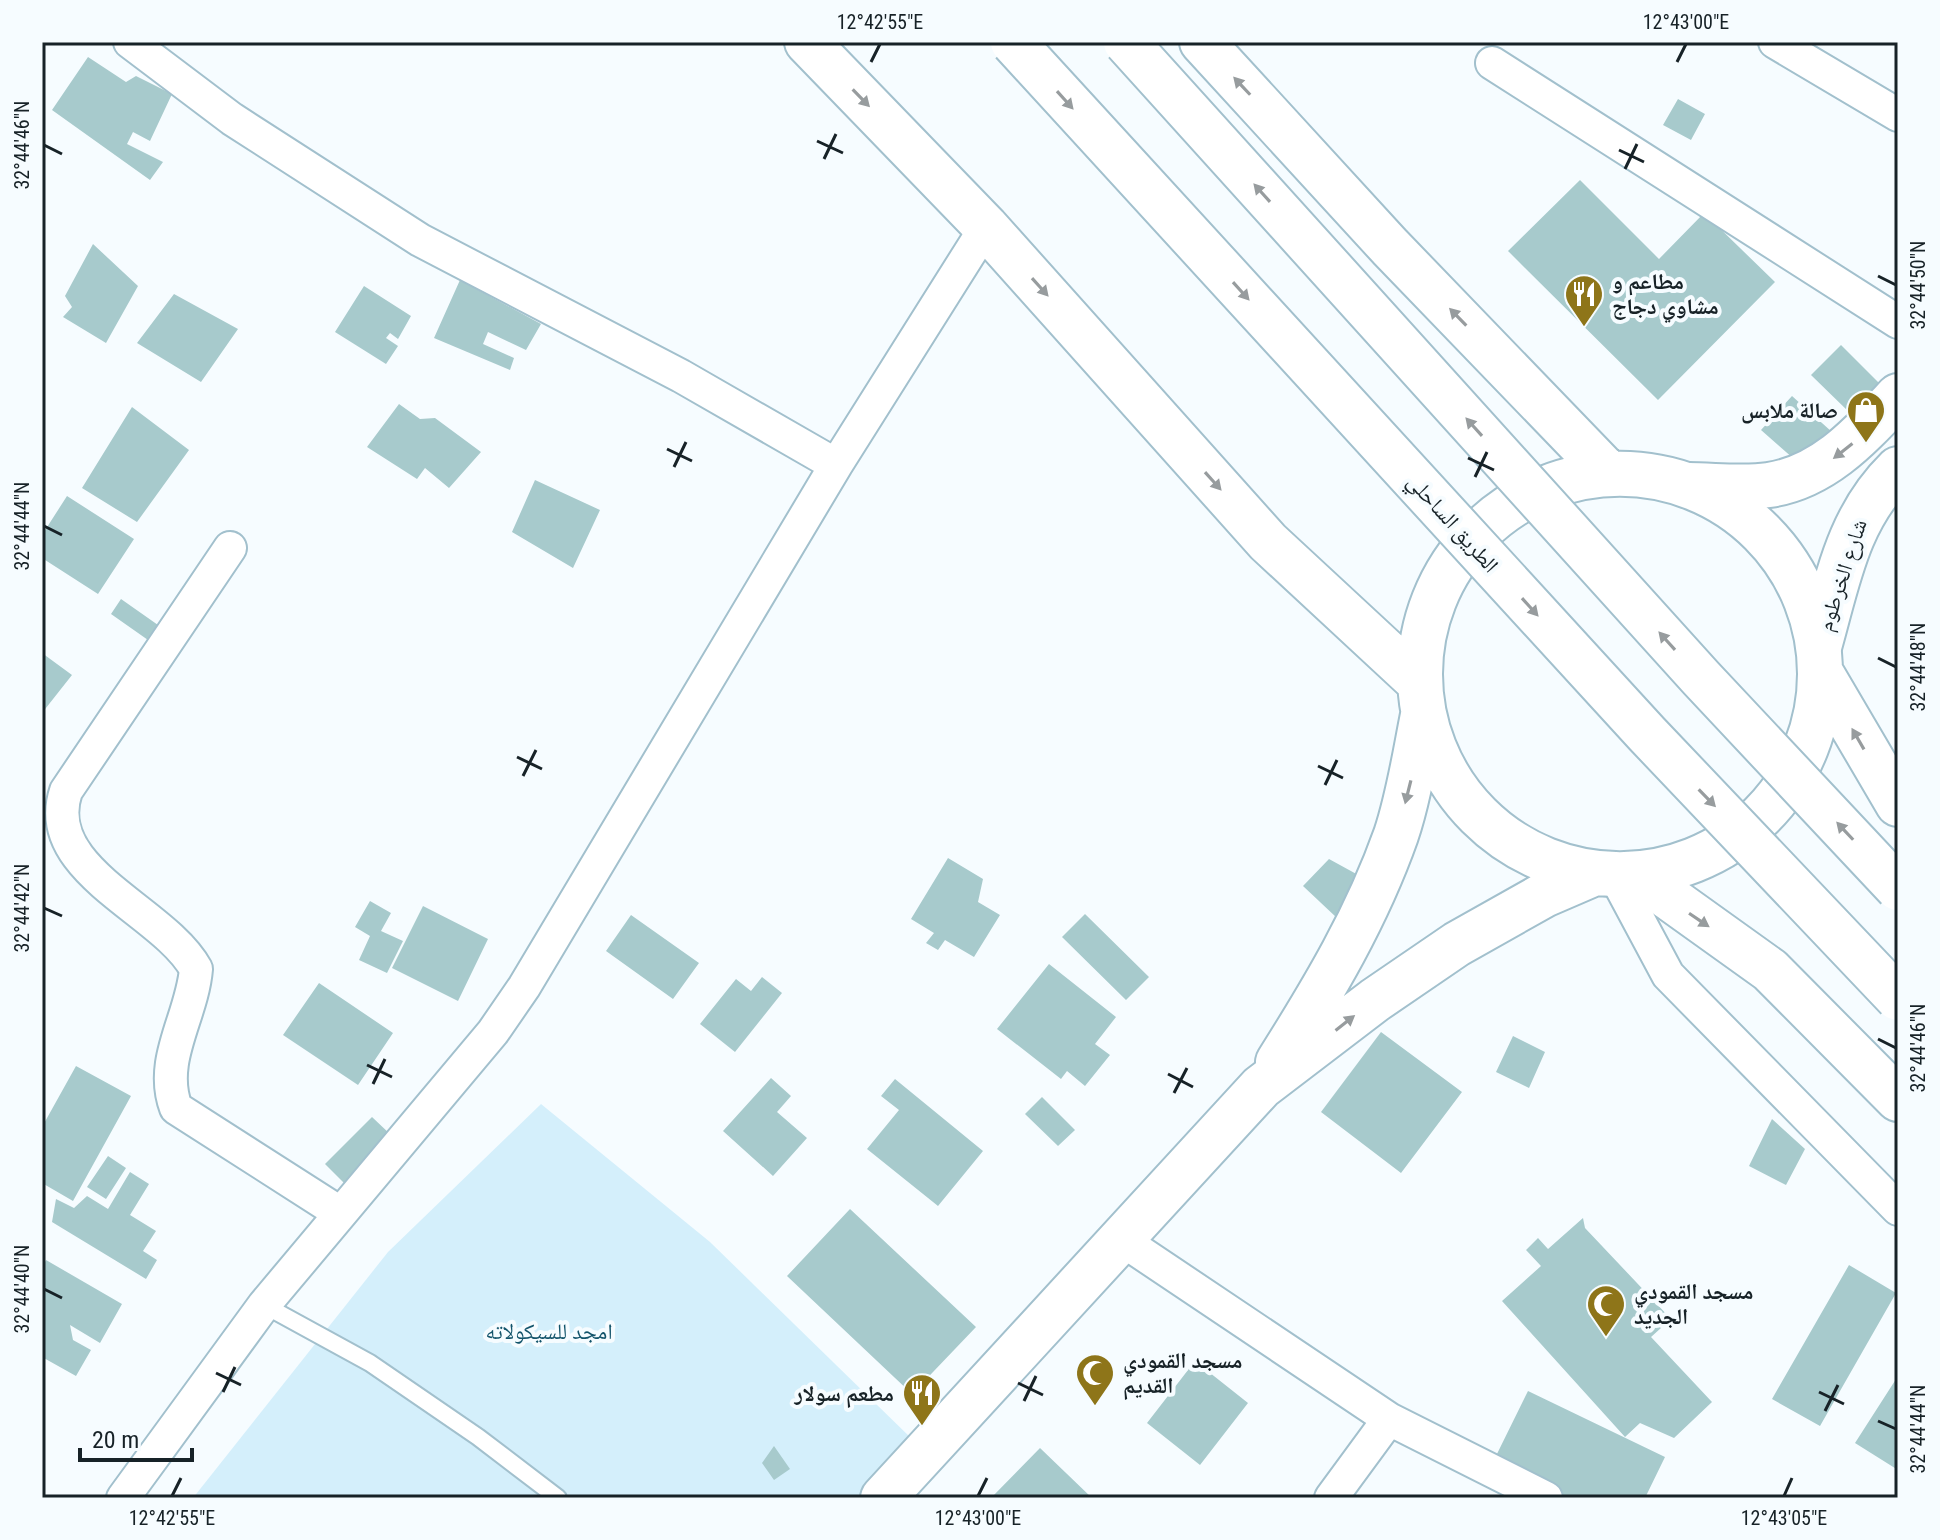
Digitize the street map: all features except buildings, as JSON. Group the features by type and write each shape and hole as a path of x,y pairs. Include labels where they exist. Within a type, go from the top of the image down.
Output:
{"main road":[{"path":"807,42 986,227 1268,542 1421,699 1439,762 1467,804 1503,837 1547,861 1615,874 1770,970 1898,1099"},
{"name":"الطريق الساحلي","path":"1013,42 1636,723 1898,998"},
{"path":"1126,42 1701,678 1898,888"},
{"path":"1202,42 1390,247 1609,474"},
{"path":"883,1498 1261,1087 1332,976 1374,893 1397,832 1421,699 1423,630 1441,581 1471,539 1511,505 1558,483 1609,474 1650,476 1688,485 1766,485 1806,474 1859,438 1898,396"},
{"name":"شارع الخرطوم","path":"1820,660 1856,524 1871,498 1898,469"},
{"path":"1688,485 1736,511 1776,548 1804,595 1820,660 1898,804"},
{"path":"1261,1087 1375,1000 1457,944 1544,895 1615,874 1685,864 1730,842 1768,810 1802,758 1815,722 1820,660"}],"street":[{"path":"130,42 232,119 420,240 681,376 836,465"},
{"path":"1775,42 1898,115"},
{"path":"1492,63 1898,322"},
{"path":"123,1498 264,1305 493,1032 547,951 836,465 986,227"},
{"path":"230,548 66,791 61,806 63,827 73,855 182,949 196,969 194,990 171,1060 168,1088 176,1108 340,1213"},
{"path":"1615,874 1668,975 1898,1209"},
{"path":"1122,1240 1389,1419 1546,1498"},
{"path":"1331,1498 1389,1419"}],"lane":[{"path":"264,1305 370,1363 478,1437 558,1498"}],"green space":[{"name":"امجد للسيكولاته","path":"541,1104 710,1242 913,1440 856,1498 193,1498 388,1252"}],"place":[{"name":"مطاعم و مشاوي دجاج","path":"1584,328"},
{"name":"صالة ملابس","path":"1866,444"},
{"name":"مسجد القمودي الجديد","path":"1606,1338"},
{"name":"مسجد القمودي القديم","path":"1095,1407"},
{"name":"مطعم سولار","path":"922,1427"}]}
